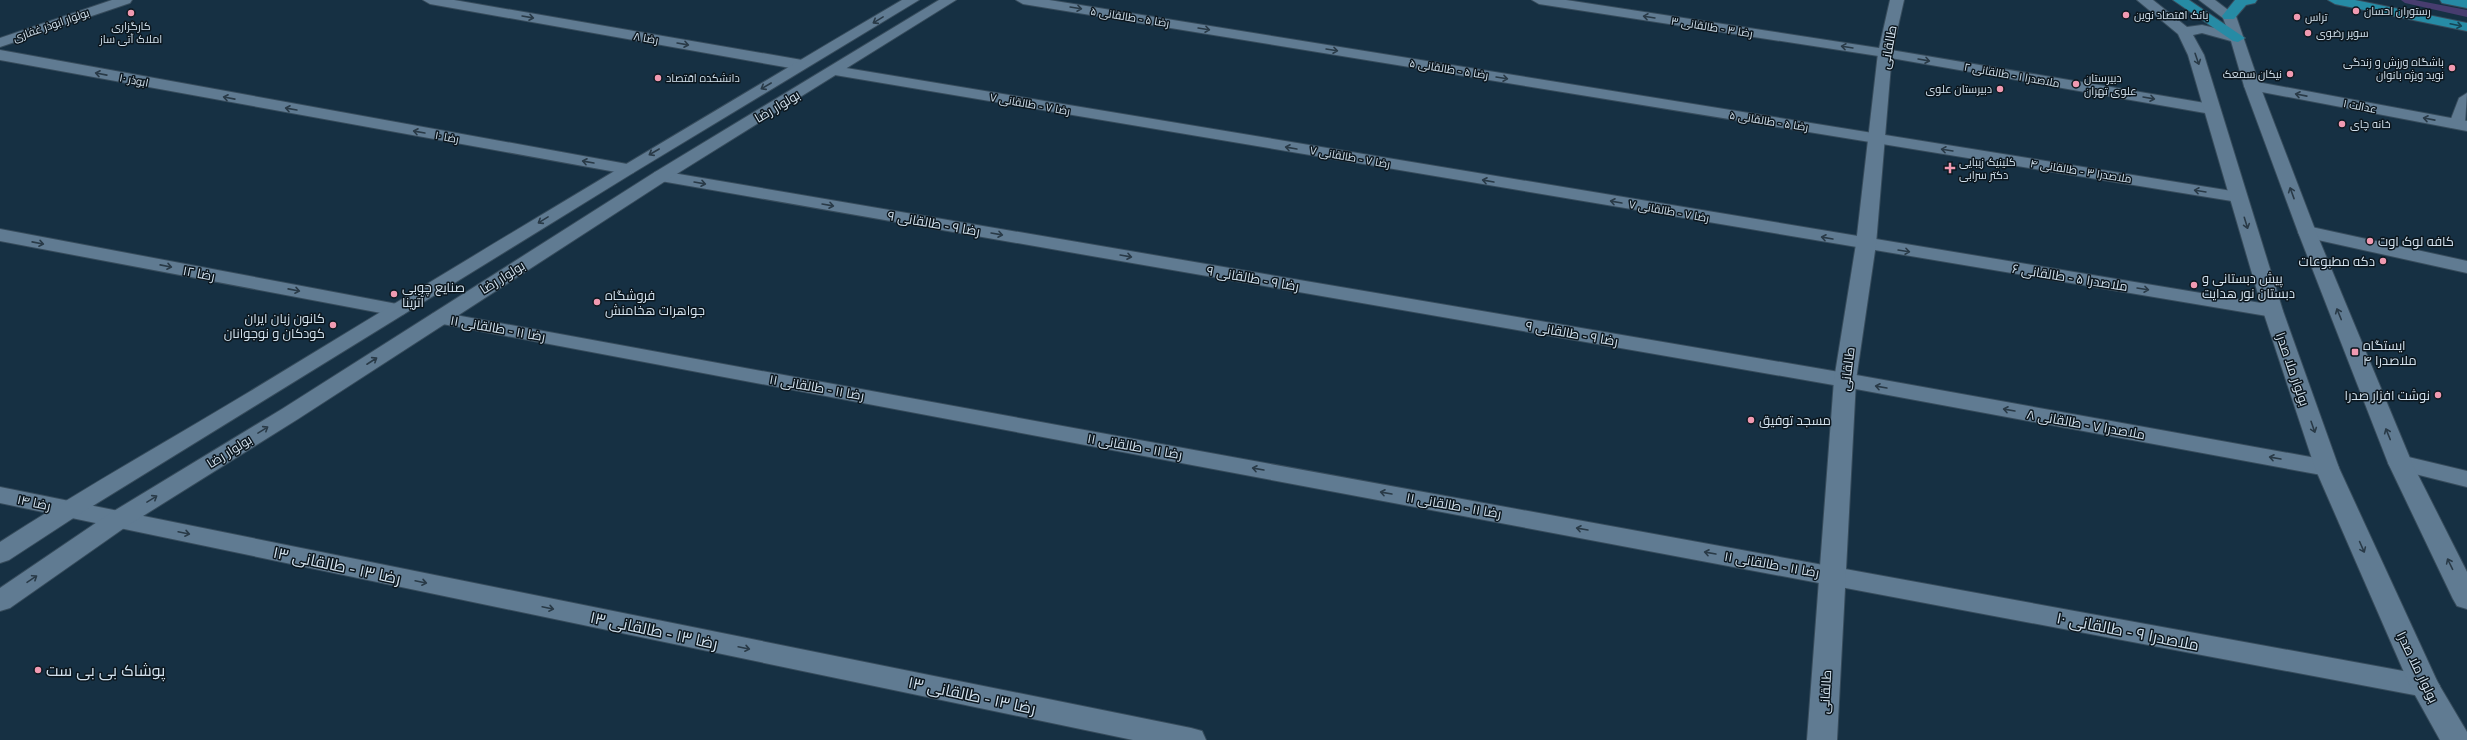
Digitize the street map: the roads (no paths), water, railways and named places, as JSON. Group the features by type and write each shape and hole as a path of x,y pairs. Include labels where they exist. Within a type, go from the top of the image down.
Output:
{"main road":[{"path":"2180,0 2238,38"},
{"path":"2229,16 2242,1 2250,0"},
{"path":"2335,0 2467,27"},
{"path":"2386,0 2401,9 2428,19"},
{"path":"2447,0 2467,4"}],"street":[{"name":"بولوار ابوذر غفاری","path":"0,29 85,0"},
{"name":"بولوار ابوذر غفاری","path":"0,43 125,0"},
{"name":"رضا ۸","path":"430,0 802,65"},
{"name":"بولوار رضا","path":"0,554 68,509 627,169 912,0"},
{"name":"بولوار رضا","path":"0,601 118,520 290,414 661,176 949,0"},
{"name":"رضا ۵ - طالقانی ۵","path":"1023,0 1876,138"},
{"name":"رضا ۳ - طالقانی ۳","path":"1539,0 1885,53"},
{"name":"طالقانی","path":"1822,740 1831,575 1845,380 1866,244 1885,53 1897,0"},
{"name":"بولوار ملا صدرا","path":"2144,0 2184,32 2196,55 2273,311 2327,468 2425,686 2456,740"},
{"path":"2206,0 2229,16 2238,38 2252,86 2306,232 2400,463 2467,599"},
{"path":"2184,32 2202,29 2238,38"},
{"name":"ملاصدرا ۱ - طالقانی ۲","path":"1885,53 2211,109"},
{"name":"ابوذر ۱۰","path":"0,55 267,105"},
{"name":"رضا ۷ - طالقانی ۷","path":"834,71 1866,244"},
{"name":"عدالت ۱","path":"2252,86 2462,125"},
{"path":"2462,125 2467,98"},
{"name":"رضا ۱۰","path":"267,105 661,176"},
{"name":"ملاصدرا ۳ - طالقانی ۴","path":"1876,138 2238,197"},
{"name":"رضا ۹ - طالقانی ۹","path":"661,176 1845,380"},
{"path":"2306,232 2467,268"},
{"name":"رضا ۱۲","path":"0,235 397,310"},
{"name":"ملاصدرا ۵ - طالقانی ۶","path":"1866,244 2273,311"},
{"name":"رضا ۱۱ - طالقانی ۱۱","path":"439,318 1831,575"},
{"name":"ملاصدرا ۷ - طالقانی ۸","path":"1845,380 2327,468"},
{"path":"2400,463 2467,479"},
{"name":"رضا ۱۴","path":"0,495 118,520"},
{"name":"رضا ۱۳ - طالقانی ۱۳","path":"118,520 1191,740"},
{"name":"ملاصدرا ۹ - طالقانی ۱۰","path":"1831,575 2425,686"}],"place":[{"name":"رستوران احسان","path":"2356,11"},
{"name":"کارگزاری املاک آتی ساز","path":"131,13"},
{"name":"بانک اقتصاد نوین","path":"2126,15"},
{"name":"تراس","path":"2297,17"},
{"name":"سوپر رضوی","path":"2308,33"},
{"name":"باشگاه ورزش و زندگی نوید ویژه بانوان","path":"2452,68"},
{"name":"نیکان سمعک","path":"2290,74"},
{"name":"دانشکده اقتصاد","path":"658,78"},
{"name":"دبیرستان علوی تهران","path":"2076,84"},
{"name":"دبیرستان علوی","path":"2000,89"},
{"name":"خانه چای","path":"2342,124"},
{"name":"کلینیک زیبایی دکتر سرابی","path":"1950,168"},
{"name":"کافه لوک اوت","path":"2370,241"},
{"name":"دکه مطبوعات","path":"2383,261"},
{"name":"پیش دبستانی و دبستان نور هدایت","path":"2194,285"},
{"name":"صنایع چوبی آترینا","path":"394,294"},
{"name":"فروشگاه جواهرات هخامنش","path":"597,302"},
{"name":"کانون زبان ایران کودکان و نوجوانان","path":"333,325"},
{"name":"ایستگاه ملاصدرا ۴","path":"2355,352"},
{"name":"نوشت افزار صدرا","path":"2438,395"},
{"name":"مسجد توفیق","path":"1751,420"},
{"name":"پوشاک بی بی ست","path":"38,670"}]}
